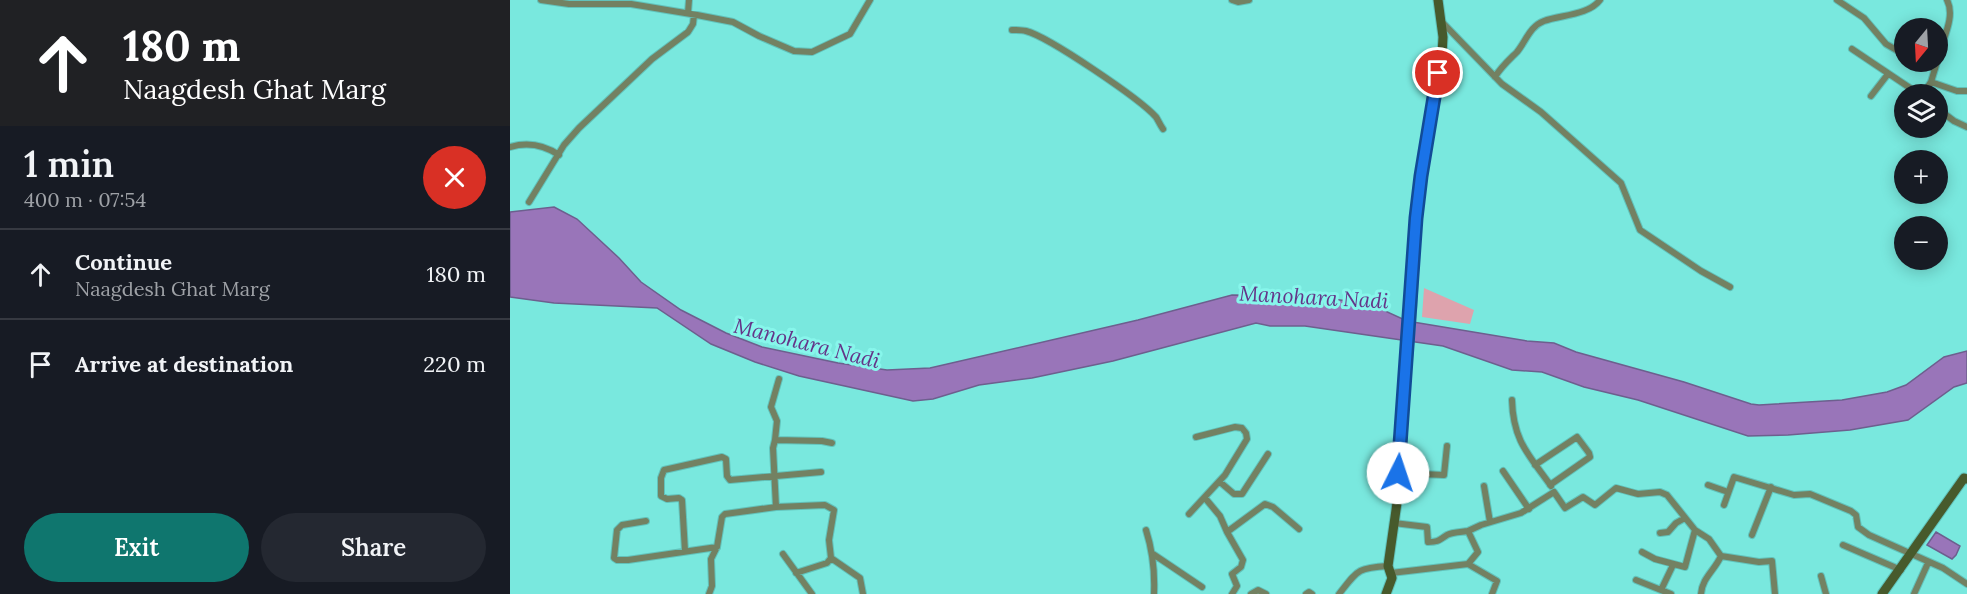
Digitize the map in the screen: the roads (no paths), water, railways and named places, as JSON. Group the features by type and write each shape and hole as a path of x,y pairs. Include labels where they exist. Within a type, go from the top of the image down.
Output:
{"street":[{"path":"541,0 569,4 631,4 733,22 794,51 812,52 850,34 870,0"},
{"path":"529,202 579,128 652,59 688,32 693,24 689,0"},
{"path":"1232,0 1238,2 1249,0"},
{"path":"1386,594 1392,578 1390,569 1398,496 1421,176 1442,55 1438,0"},
{"path":"1495,76 1518,51 1528,34 1538,25 1589,8 1600,0"},
{"path":"1837,0 1864,18 1886,44 1894,49"},
{"path":"1947,0 1950,7 1948,24"},
{"path":"1440,21 1495,76 1541,112 1621,183 1640,230 1701,271 1730,287"},
{"path":"1012,30 1027,31 1049,41 1076,58 1146,109 1163,129"},
{"path":"1852,49 1904,84"},
{"path":"1934,72 1931,82 1957,91 1967,91"},
{"path":"1870,96 1888,74"},
{"path":"1948,116 1967,127"},
{"path":"510,147 532,145 544,147 559,155"},
{"path":"776,507 773,448 777,421 771,407 779,379"},
{"path":"1512,400 1513,420 1518,436 1527,454 1564,508 1583,497 1595,505 1616,488 1638,494 1660,492 1667,495 1695,530 1709,539 1721,556 1759,562 1772,561 1775,594"},
{"path":"1190,514 1220,482 1246,439 1246,433 1242,428 1235,427 1196,437"},
{"path":"1536,465 1577,437 1589,453 1590,457 1550,485"},
{"path":"775,440 832,443"},
{"path":"1398,473 1444,475 1447,446"},
{"path":"1220,482 1234,494 1242,494 1268,454"},
{"path":"685,552 682,500 667,499 661,496 660,485 664,470 722,457 726,459 726,476 730,480 821,472"},
{"path":"1503,471 1529,509"},
{"path":"1882,594 1966,476"},
{"path":"1724,505 1734,477 1794,495 1810,494 1851,511 1856,515 1858,527 1864,531 1942,568 1967,584"},
{"path":"1708,485 1728,492"},
{"path":"1484,486 1490,522"},
{"path":"1752,535 1771,488"},
{"path":"1394,524 1427,527 1430,543 1440,541 1446,535 1468,531 1521,513 1554,492"},
{"path":"1205,498 1220,516 1243,560 1241,567 1232,574 1237,586 1232,594"},
{"path":"1227,532 1265,504 1273,507 1299,529"},
{"path":"709,594 712,586 711,559 717,547 722,517 725,514 776,507 825,505 834,510 829,540 831,558 827,563 796,573"},
{"path":"1660,533 1668,532 1676,523 1685,518"},
{"path":"646,521 622,525 617,530 614,558 628,560 717,547"},
{"path":"1146,530 1153,554 1154,594"},
{"path":"1642,552 1683,568 1686,565 1695,530"},
{"path":"1468,531 1478,552 1468,564"},
{"path":"1842,545 1901,570"},
{"path":"783,554 812,594"},
{"path":"1153,554 1202,587"},
{"path":"1701,594 1703,582 1718,564 1721,556"},
{"path":"831,558 860,578 863,594"},
{"path":"1914,594 1928,563"},
{"path":"1340,594 1355,573 1362,569 1468,564 1497,582 1492,594"},
{"path":"1661,590 1673,565"},
{"path":"1821,576 1826,594"},
{"path":"1636,579 1671,594"},
{"path":"1251,594 1258,590 1266,594"},
{"path":"1306,594 1309,592 1312,594"}],"water":[{"name":"Manohara Nadi","path":"554,207 577,219 641,282 681,310 726,333 762,347 838,363 887,370 930,368 1138,320 1232,295 1306,296 1382,305 1385,311 1407,321 1527,341 1554,343 1576,352 1759,405 1842,400 1887,392 1906,385 1944,357 1967,351 1967,383 1954,387 1908,420 1850,430 1748,436 1638,400 1584,387 1542,372 1512,370 1443,346 1305,326 1270,326 1256,323 1113,361 1032,378 979,385 933,399 913,401 799,376 755,362 711,344 657,308 554,303 510,297 510,212"},
{"path":"1936,532 1960,546 1952,559 1927,545"}]}
